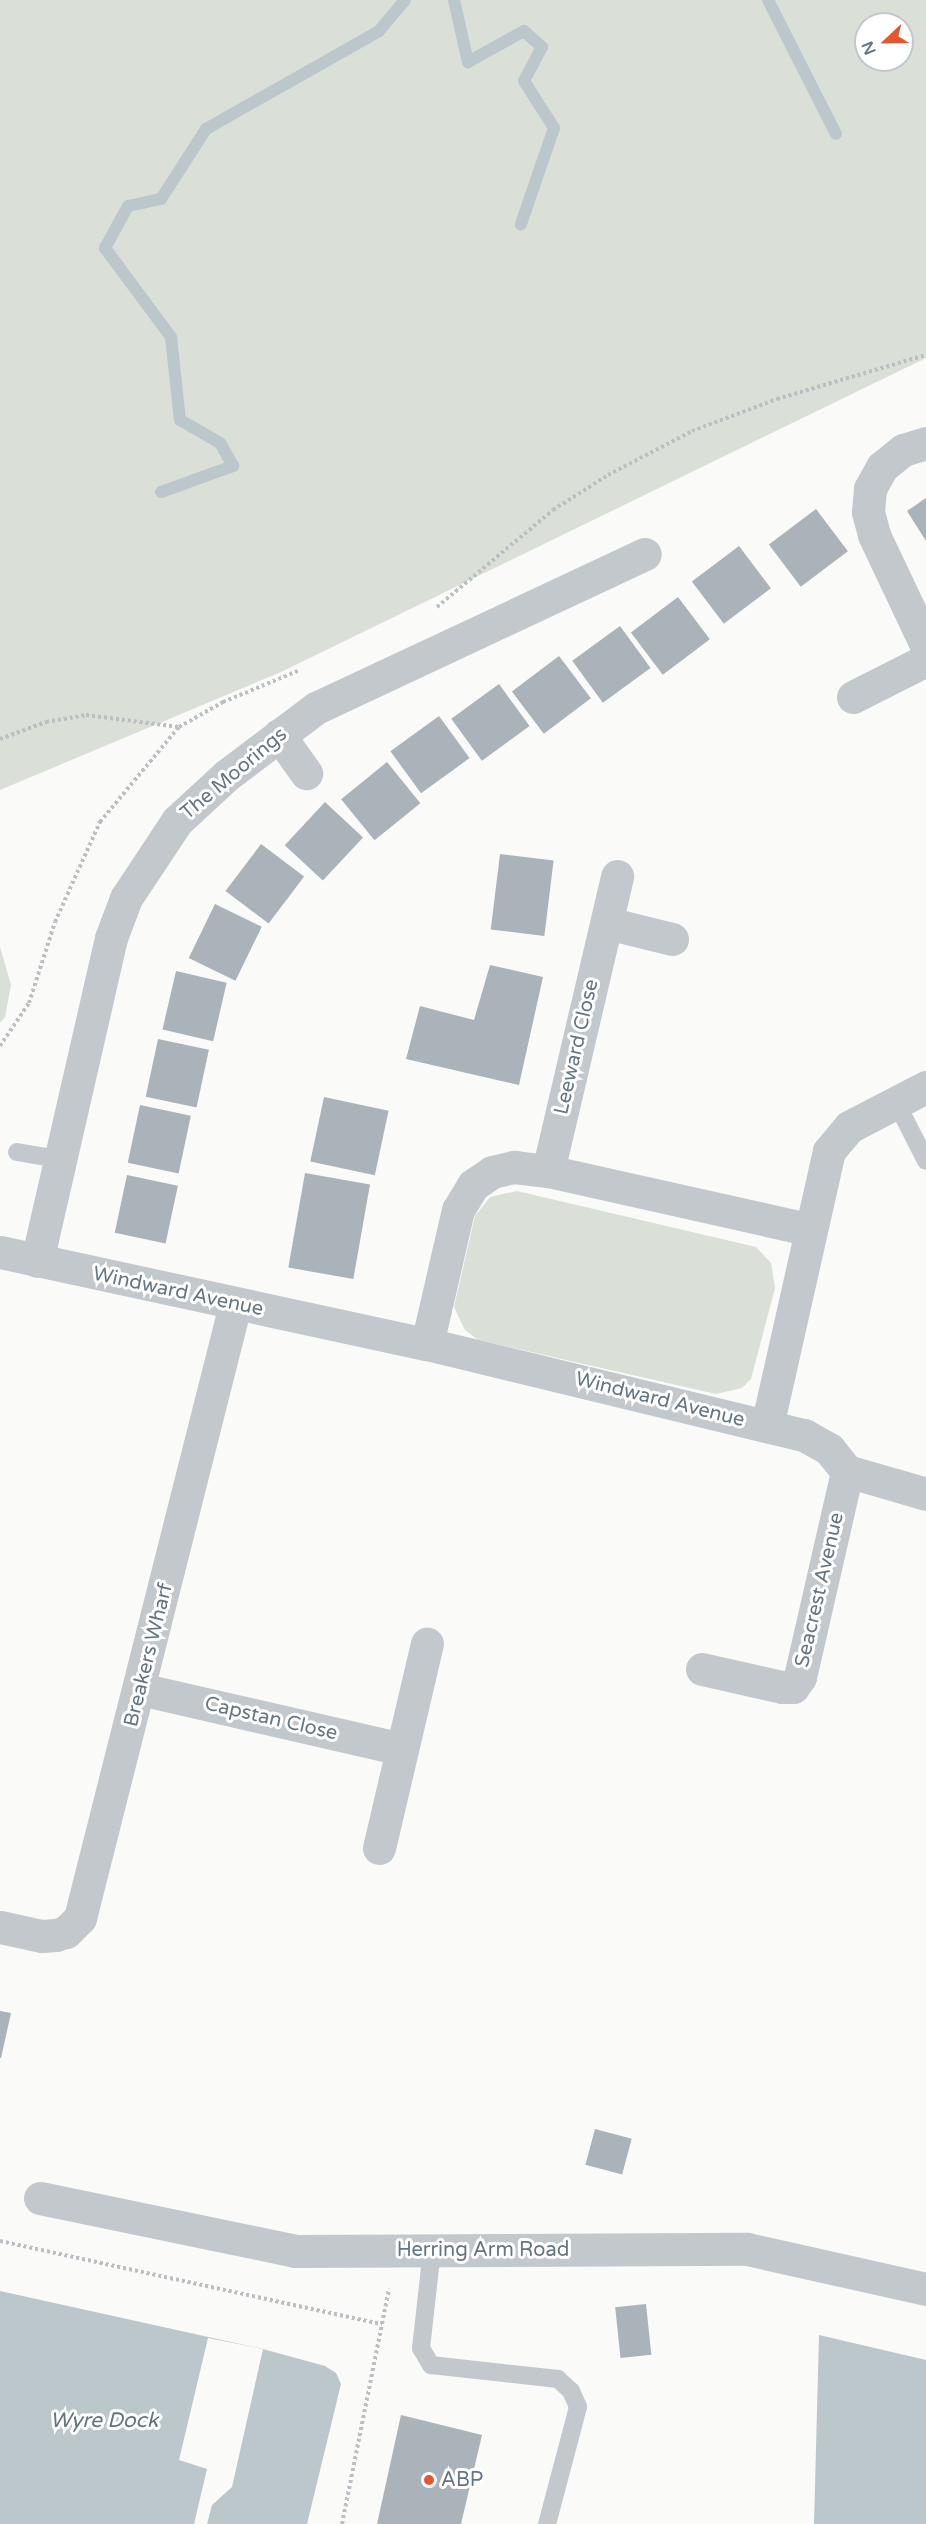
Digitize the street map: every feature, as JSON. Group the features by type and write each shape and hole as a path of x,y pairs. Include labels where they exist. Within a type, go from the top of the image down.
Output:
{"street":[{"path":"926,443 903,450 882,467 870,489 868,512 874,535 926,645"},
{"name":"The Moorings","path":"37,1261 58,1159 108,949 126,898 177,821 226,775 316,708 645,554"},
{"path":"853,697 926,660"},
{"path":"279,735 306,773"},
{"name":"Leeward Close","path":"548,1171 617,876"},
{"path":"607,923 672,939"},
{"name":"Windward Avenue","path":"0,1252 235,1305 427,1344 768,1426 808,1229 829,1151 849,1126 926,1087"},
{"path":"427,1344 458,1210 473,1185 492,1172 514,1167 548,1171 808,1229"},
{"name":"Breakers Wharf","path":"0,1927 42,1936 56,1935 66,1932 80,1918 141,1689 235,1305"},
{"path":"768,1426 804,1435 830,1449 847,1471 926,1494"},
{"name":"Seacrest Avenue","path":"702,1669 782,1688 793,1687 797,1682 847,1471"},
{"path":"379,1848 427,1644"},
{"name":"Capstan Close","path":"141,1689 401,1749"},
{"name":"Herring Arm Road","path":"40,2198 295,2251 747,2249 926,2289"}],"lane":[{"path":"896,1102 926,1161"},
{"path":"17,1152 58,1159"},
{"path":"432,2250 421,2348 431,2365 558,2379 572,2391 578,2407 547,2524"}],"path":[{"path":"0,739 45,722 86,715 179,727"},
{"path":"0,2241 382,2324"},
{"path":"342,2524 396,2250"}],"shaded area":[{"path":"0,0 926,0 926,358 281,672 0,790"},
{"path":"0,947 11,985 5,1017 0,1023"},
{"path":"517,1191 756,1247 771,1263 775,1288 751,1379 742,1388 716,1394 478,1340 465,1330 454,1307 475,1216 490,1197"}],"water":[{"name":"Wyre Dock","path":"0,2291 263,2349 325,2366 336,2373 341,2384 307,2524 0,2524"},
{"path":"819,2335 926,2360 926,2524 814,2524"}],"pier":[{"path":"208,2338 263,2349 232,2487 212,2505 207,2524 194,2524 207,2469 179,2460"}],"building":[{"path":"926,498 926,541 907,511"},
{"path":"816,509 848,551 801,587 769,545"},
{"path":"739,546 771,588 724,624 692,582"},
{"path":"678,597 710,639 663,675 631,633"},
{"path":"620,626 651,668 603,703 572,661"},
{"path":"559,656 591,698 544,734 512,692"},
{"path":"499,684 530,726 482,761 451,719"},
{"path":"439,716 470,758 421,793 390,751"},
{"path":"387,762 420,803 375,840 341,799"},
{"path":"325,802 363,837 323,881 285,845"},
{"path":"261,844 304,876 269,924 225,891"},
{"path":"500,854 554,861 544,936 491,929"},
{"path":"215,904 262,927 235,981 189,958"},
{"path":"490,965 543,977 519,1085 406,1059 420,1006 474,1020"},
{"path":"176,971 227,983 213,1041 163,1029"},
{"path":"158,1039 209,1050 197,1108 146,1097"},
{"path":"324,1097 389,1111 375,1175 310,1162"},
{"path":"140,1105 191,1116 179,1174 128,1163"},
{"path":"305,1173 370,1184 353,1279 288,1268"},
{"path":"127,1175 178,1186 166,1244 115,1233"},
{"path":"0,2011 11,2013 1,2058 0,2058"},
{"path":"595,2129 632,2139 622,2175 585,2165"},
{"path":"646,2304 651,2355 621,2358 615,2307"},
{"name":"ABP","path":"401,2415 482,2435 461,2524 377,2524"}],"waterway":[{"path":"161,492 233,466 220,443 180,420 171,337 105,248 128,206 161,199 206,129 379,31 405,0"},
{"path":"454,0 468,62 524,31 542,47 524,81 554,128 521,224"},
{"path":"768,0 836,134"}],"place":[{"name":"ABP","path":"429,2480"}]}
